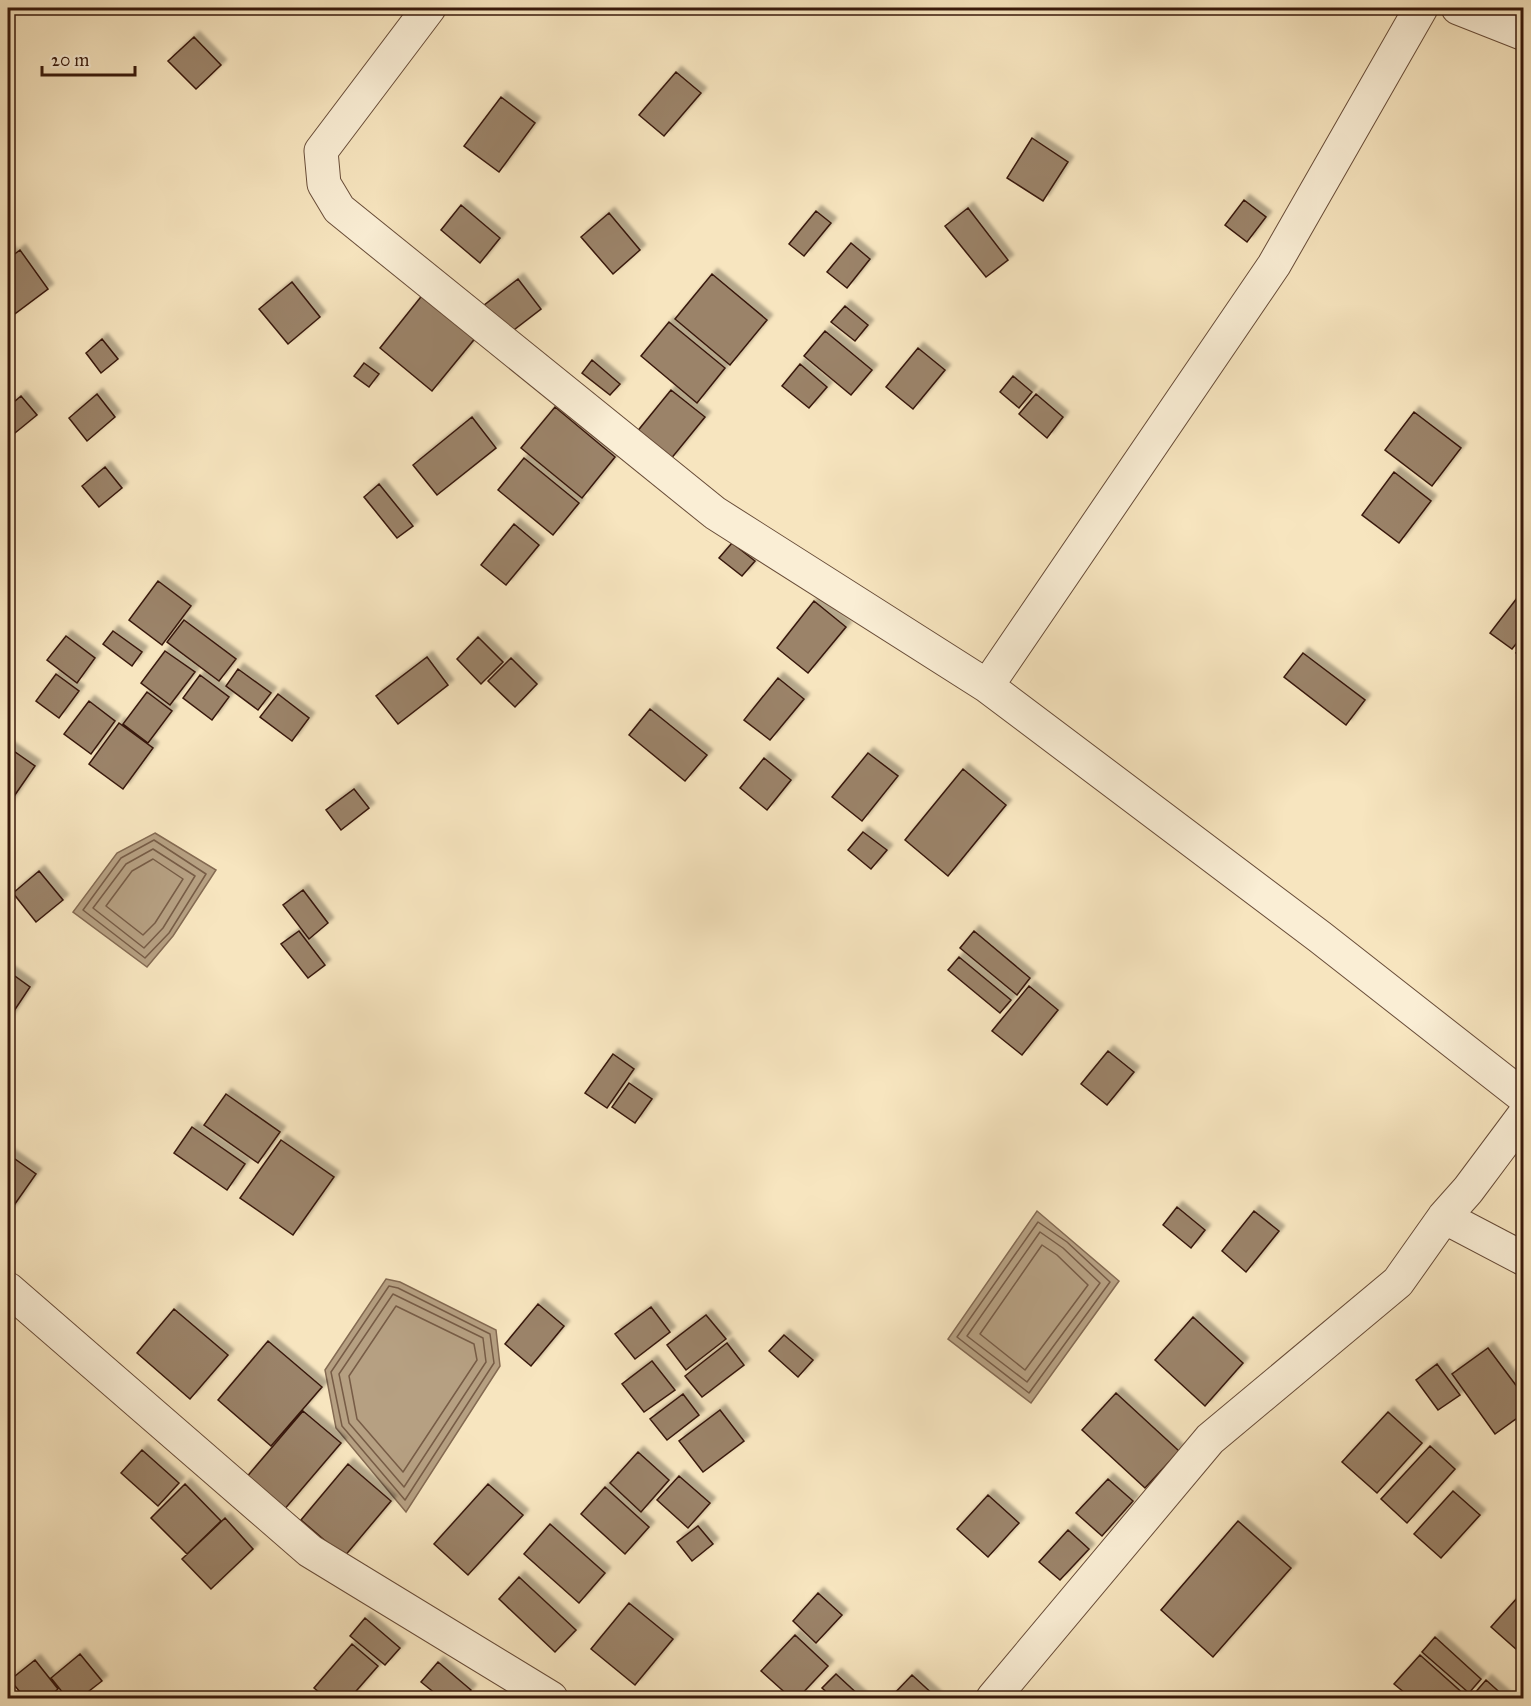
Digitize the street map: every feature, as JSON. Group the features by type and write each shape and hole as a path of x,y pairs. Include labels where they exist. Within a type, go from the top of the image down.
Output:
{"street":[{"path":"429,8 321,151 324,184 339,209 715,513 987,687 1320,938 1524,1097"},
{"path":"987,687 1274,266 1421,8"},
{"path":"1458,8 1524,34"},
{"path":"993,1698 1210,1439 1398,1282 1443,1217 1468,1190 1524,1115"},
{"path":"1443,1217 1524,1259"},
{"path":"8,1289 310,1551 551,1698"}],"water":[{"path":"155,833 216,870 173,936 147,967 73,912 117,853"},
{"path":"1037,1211 1119,1281 1031,1403 948,1339"},
{"path":"386,1279 400,1282 496,1330 500,1366 406,1512 336,1428 325,1370"}],"building":[{"path":"194,37 221,65 196,89 168,61"},
{"path":"676,72 701,93 664,136 639,115"},
{"path":"501,97 535,123 499,172 464,146"},
{"path":"1032,138 1068,162 1043,201 1007,178"},
{"path":"1244,200 1266,217 1247,242 1225,225"},
{"path":"461,205 500,238 480,263 441,230"},
{"path":"968,208 1008,260 986,277 945,226"},
{"path":"816,211 831,223 804,256 789,244"},
{"path":"609,213 640,250 613,274 581,237"},
{"path":"851,243 870,259 847,288 827,272"},
{"path":"8,250 12,256 20,250 48,289 8,319"},
{"path":"712,274 767,320 730,365 675,319"},
{"path":"518,279 541,309 506,336 483,306"},
{"path":"292,282 320,317 288,344 259,309"},
{"path":"424,293 477,336 432,391 380,348"},
{"path":"845,306 868,325 855,341 831,322"},
{"path":"669,322 725,368 697,403 641,356"},
{"path":"825,331 872,370 851,395 804,356"},
{"path":"102,339 118,359 101,373 86,353"},
{"path":"918,348 945,370 913,409 886,387"},
{"path":"592,360 620,384 610,395 582,373"},
{"path":"364,363 379,374 369,387 354,376"},
{"path":"800,364 827,387 809,408 782,386"},
{"path":"1013,376 1032,392 1019,408 1000,392"},
{"path":"671,390 705,417 670,460 636,433"},
{"path":"97,394 115,417 87,441 69,418"},
{"path":"1036,394 1063,417 1047,438 1019,414"},
{"path":"21,396 37,415 15,433 8,423 8,407"},
{"path":"555,407 615,457 582,498 521,448"},
{"path":"1414,412 1461,448 1432,486 1385,450"},
{"path":"472,417 496,448 437,495 413,465"},
{"path":"524,458 579,503 553,535 498,490"},
{"path":"105,467 122,488 99,507 82,486"},
{"path":"1394,472 1431,501 1399,543 1362,515"},
{"path":"379,484 413,526 397,538 364,497"},
{"path":"514,524 539,545 506,585 481,565"},
{"path":"732,543 755,561 742,576 719,558"},
{"path":"158,581 191,606 162,645 129,620"},
{"path":"1524,589 1524,634 1512,649 1490,633"},
{"path":"814,601 846,627 808,673 777,648"},
{"path":"184,620 236,659 219,681 167,642"},
{"path":"113,631 142,652 132,666 103,644"},
{"path":"66,636 95,658 77,683 47,660"},
{"path":"478,637 503,662 481,684 457,659"},
{"path":"1524,644 1524,659 1516,653"},
{"path":"165,651 195,672 170,705 141,683"},
{"path":"1303,653 1365,700 1346,725 1284,677"},
{"path":"427,657 448,685 398,724 376,696"},
{"path":"511,658 537,684 515,707 488,681"},
{"path":"238,669 271,693 258,710 226,686"},
{"path":"56,674 79,691 59,718 36,701"},
{"path":"200,675 229,697 212,720 183,698"},
{"path":"778,678 804,699 770,740 744,720"},
{"path":"147,692 172,711 148,743 123,724"},
{"path":"278,694 309,718 292,741 260,717"},
{"path":"89,701 115,721 91,754 64,734"},
{"path":"650,709 707,755 685,781 629,735"},
{"path":"119,723 153,748 123,789 89,764"},
{"path":"8,747 35,766 8,805"},
{"path":"868,753 898,776 862,821 832,797"},
{"path":"764,758 791,780 767,810 740,788"},
{"path":"963,769 1006,805 948,876 905,840"},
{"path":"354,789 369,808 341,830 326,810"},
{"path":"863,832 887,850 871,869 848,850"},
{"path":"39,871 63,900 36,922 13,893"},
{"path":"303,890 328,923 309,939 283,905"},
{"path":"299,931 325,965 308,978 281,944"},
{"path":"974,931 1030,978 1017,995 960,948"},
{"path":"959,957 1011,1000 1000,1013 948,970"},
{"path":"8,971 30,987 8,1020"},
{"path":"1029,986 1058,1010 1022,1055 992,1031"},
{"path":"1108,1051 1134,1072 1107,1105 1081,1084"},
{"path":"613,1054 634,1069 607,1108 585,1093"},
{"path":"629,1083 652,1099 635,1123 612,1107"},
{"path":"226,1094 280,1132 258,1163 204,1125"},
{"path":"192,1127 245,1164 227,1190 174,1153"},
{"path":"281,1140 334,1177 293,1235 240,1198"},
{"path":"8,1154 36,1174 10,1211 8,1209"},
{"path":"1177,1207 1205,1230 1191,1248 1163,1225"},
{"path":"1254,1211 1279,1231 1246,1272 1222,1251"},
{"path":"538,1304 564,1326 531,1366 505,1344"},
{"path":"651,1307 670,1332 635,1359 615,1334"},
{"path":"174,1309 228,1355 190,1399 137,1353"},
{"path":"706,1315 726,1339 686,1370 667,1345"},
{"path":"1193,1317 1243,1363 1205,1406 1155,1360"},
{"path":"784,1335 813,1360 798,1377 769,1351"},
{"path":"268,1341 322,1387 271,1446 218,1400"},
{"path":"727,1343 744,1365 702,1397 685,1376"},
{"path":"1488,1348 1524,1396 1524,1413 1495,1434 1452,1374"},
{"path":"652,1361 675,1390 644,1412 622,1384"},
{"path":"1437,1364 1460,1395 1438,1410 1416,1380"},
{"path":"1116,1393 1179,1451 1145,1488 1082,1430"},
{"path":"683,1394 699,1415 667,1440 650,1419"},
{"path":"720,1410 744,1441 703,1472 679,1441"},
{"path":"303,1411 341,1443 283,1511 245,1479"},
{"path":"1388,1412 1422,1443 1377,1493 1342,1462"},
{"path":"1430,1446 1455,1469 1407,1523 1381,1499"},
{"path":"142,1450 179,1483 158,1506 121,1473"},
{"path":"638,1452 669,1480 641,1512 610,1483"},
{"path":"348,1464 391,1501 344,1557 301,1520"},
{"path":"679,1476 710,1503 688,1528 657,1500"},
{"path":"1108,1479 1133,1501 1102,1536 1076,1513"},
{"path":"185,1484 221,1521 187,1554 151,1518"},
{"path":"488,1484 523,1515 468,1575 434,1544"},
{"path":"605,1487 649,1527 625,1554 581,1514"},
{"path":"1453,1491 1480,1515 1441,1558 1414,1534"},
{"path":"988,1495 1019,1523 988,1557 957,1529"},
{"path":"225,1518 253,1549 211,1589 182,1559"},
{"path":"1238,1521 1291,1568 1213,1657 1161,1610"},
{"path":"550,1524 605,1573 579,1603 524,1554"},
{"path":"698,1526 713,1544 692,1561 677,1542"},
{"path":"1068,1530 1089,1549 1060,1580 1039,1562"},
{"path":"519,1577 576,1630 555,1652 499,1599"},
{"path":"818,1593 842,1615 816,1643 793,1621"},
{"path":"1518,1597 1524,1602 1524,1643 1517,1650 1491,1627"},
{"path":"629,1603 673,1639 635,1685 591,1649"},
{"path":"365,1618 400,1648 385,1665 350,1636"},
{"path":"795,1635 828,1666 798,1698 791,1698 761,1671"},
{"path":"1435,1637 1481,1679 1469,1693 1422,1652"},
{"path":"352,1644 378,1666 350,1698 326,1698 314,1688"},
{"path":"80,1654 102,1681 80,1698 67,1698 51,1678"},
{"path":"1420,1655 1466,1696 1463,1698 1411,1698 1394,1684"},
{"path":"35,1660 58,1689 47,1698 25,1698 10,1680"},
{"path":"438,1662 471,1690 464,1698 441,1698 421,1682"},
{"path":"836,1674 862,1698 833,1698 822,1688"},
{"path":"912,1675 937,1698 890,1698"},
{"path":"1486,1680 1506,1698 1477,1698 1473,1695"}]}
